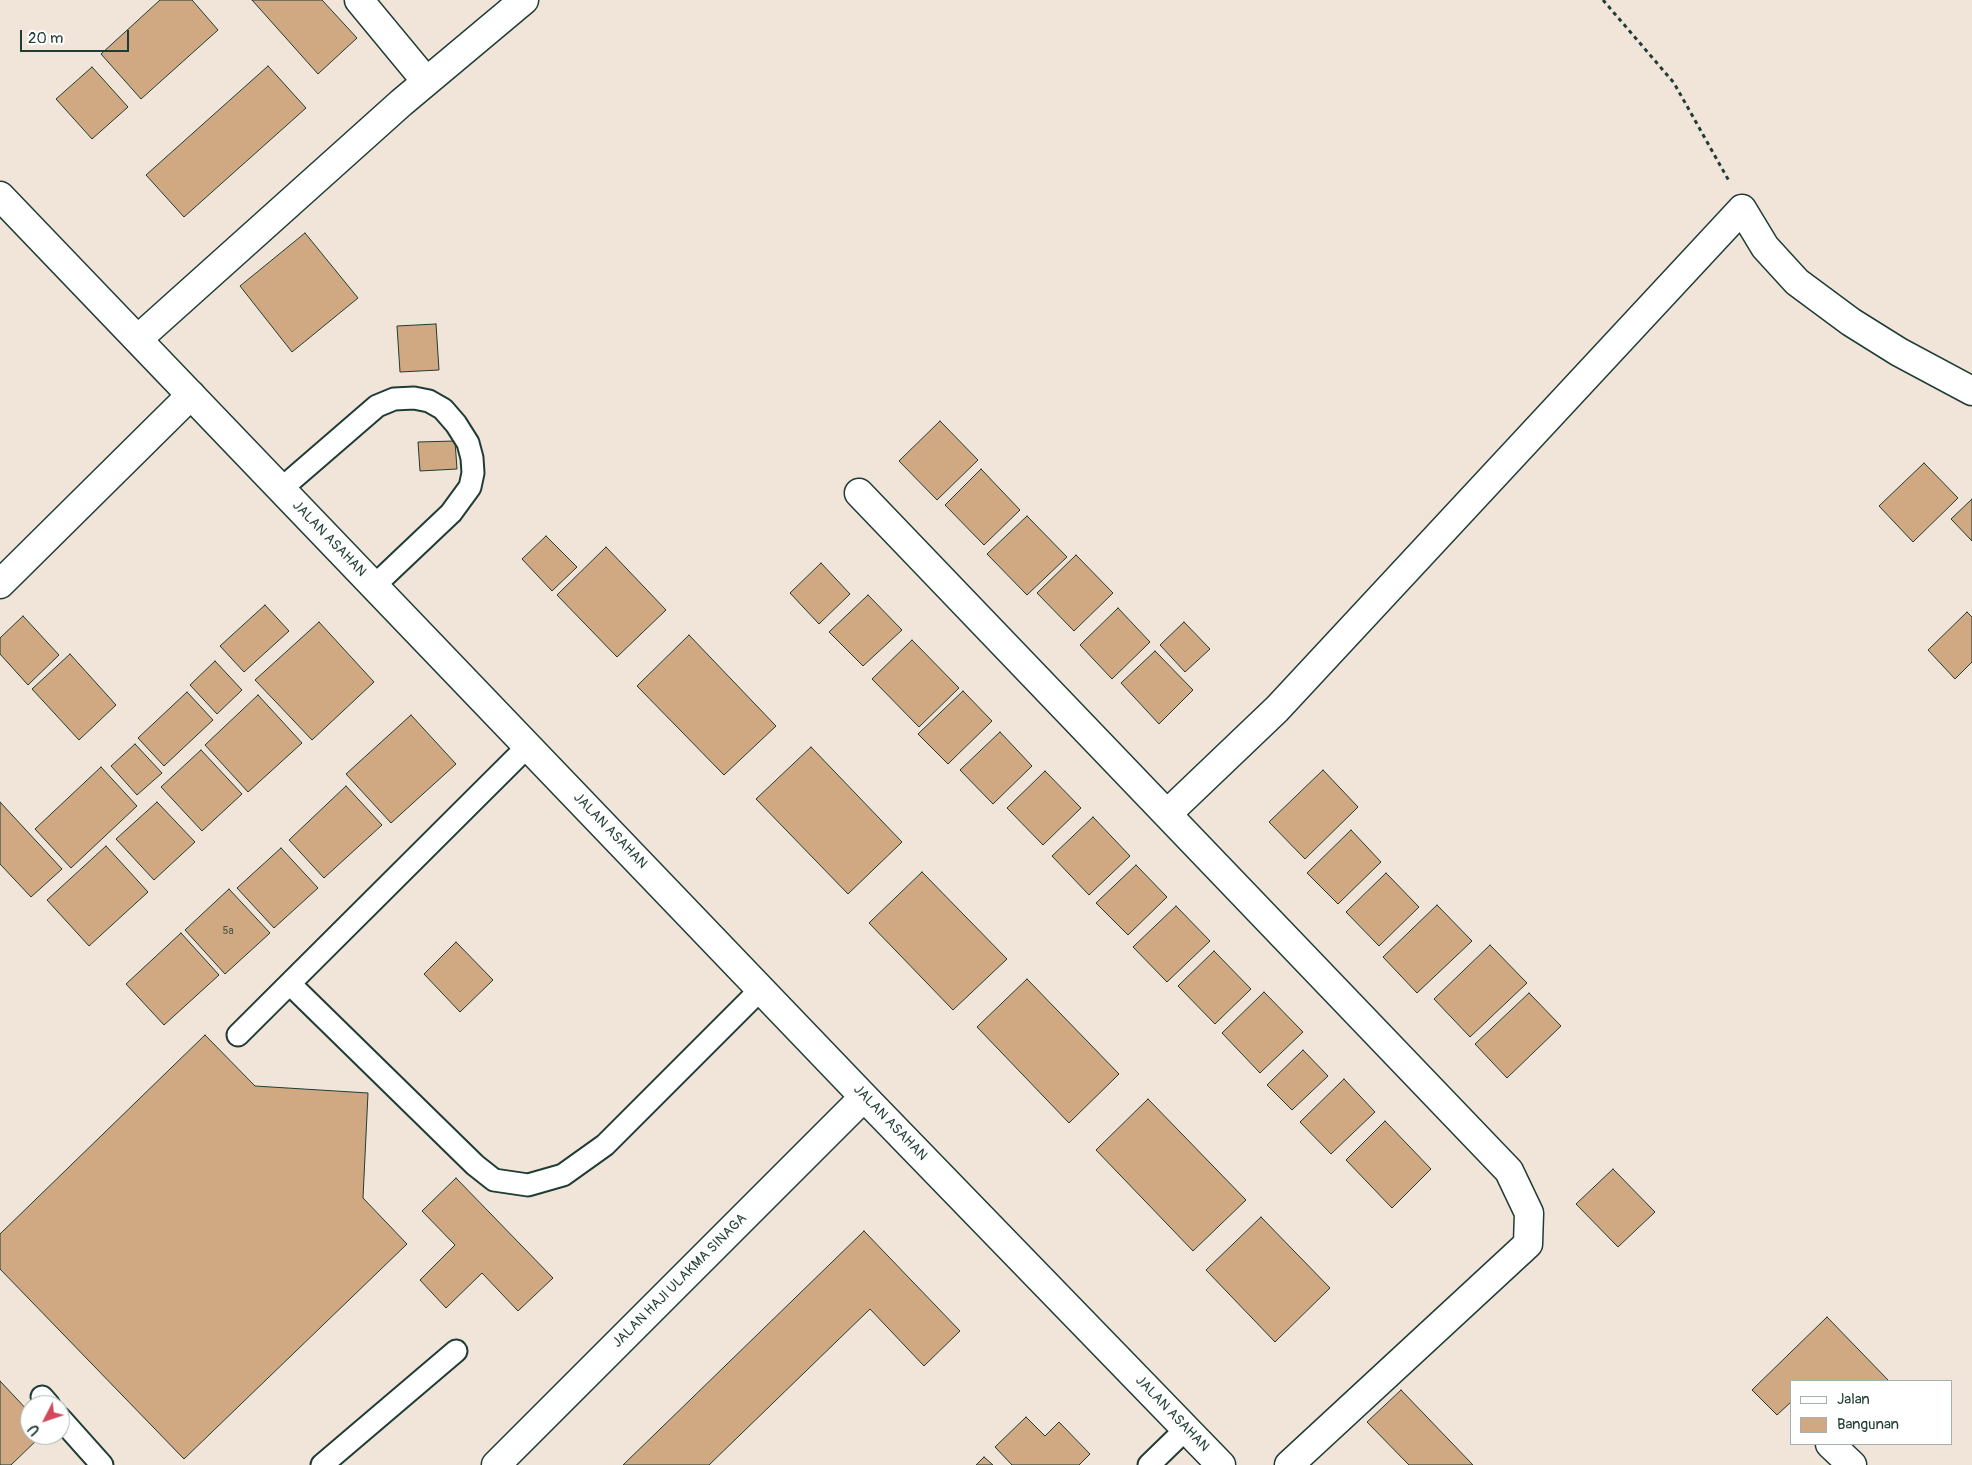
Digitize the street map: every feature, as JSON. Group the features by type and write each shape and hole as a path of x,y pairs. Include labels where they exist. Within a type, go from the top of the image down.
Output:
{"street":[{"path":"359,0 426,81"},
{"path":"138,339 426,81 524,0"},
{"name":"JALAN ASAHAN","path":"0,196 864,1097 1221,1465"},
{"path":"1168,814 1277,709 1742,209 1765,247 1797,282 1850,322 1899,352 1972,391"},
{"path":"0,584 191,395"},
{"path":"859,493 1509,1171 1529,1213 1528,1244 1289,1465"},
{"name":"JALAN HAJI ULAKMA SINAGA","path":"496,1465 864,1097"},
{"path":"1831,1445 1852,1465"}],"lane":[{"path":"281,489 377,406 394,399 414,398 429,401 443,410 456,424 468,443 473,473 470,487 451,514 374,586"},
{"path":"238,1035 528,746"},
{"path":"290,984 475,1165 494,1180 528,1185 563,1175 604,1145 761,989"},
{"path":"322,1465 456,1350"},
{"path":"70,1429 102,1465"},
{"path":"1149,1465 1186,1429"}],"path":[{"path":"1604,0 1674,83 1726,173 1742,209"}],"building":[{"path":"160,0 192,0 218,30 141,99 101,54"},
{"path":"252,0 322,0 357,38 318,74"},
{"path":"268,66 306,108 184,217 146,175"},
{"path":"92,67 128,107 92,139 56,99"},
{"path":"305,233 358,298 292,352 240,286"},
{"path":"436,324 439,370 400,372 397,326"},
{"path":"940,421 978,460 937,500 899,461"},
{"path":"455,441 457,469 420,471 418,442"},
{"path":"1924,463 1958,498 1913,542 1879,506"},
{"path":"981,469 1020,510 984,545 945,505"},
{"path":"1972,499 1972,541 1951,519"},
{"path":"1027,516 1067,557 1027,595 987,554"},
{"path":"546,536 577,567 552,591 522,559"},
{"path":"606,547 666,610 617,657 557,595"},
{"path":"1076,555 1113,593 1074,631 1037,593"},
{"path":"821,563 850,594 819,624 790,593"},
{"path":"868,595 902,630 863,666 829,632"},
{"path":"265,605 289,631 244,672 220,646"},
{"path":"1118,608 1150,642 1112,679 1080,645"},
{"path":"1967,612 1972,617 1972,662 1955,679 1928,650"},
{"path":"23,616 59,655 28,685 0,654 0,638"},
{"path":"319,622 374,682 312,740 255,680"},
{"path":"1184,622 1210,649 1185,672 1160,645"},
{"path":"689,635 776,726 724,775 637,686"},
{"path":"912,640 959,688 919,727 872,679"},
{"path":"1155,651 1193,690 1159,724 1121,683"},
{"path":"70,654 116,705 79,740 32,689"},
{"path":"215,661 242,690 217,714 190,685"},
{"path":"963,691 992,721 948,764 918,734"},
{"path":"187,692 213,720 164,766 138,738"},
{"path":"258,695 302,743 248,792 205,745"},
{"path":"411,715 456,764 391,823 346,774"},
{"path":"1000,732 1032,766 993,804 960,770"},
{"path":"135,744 162,773 137,795 111,766"},
{"path":"811,747 902,842 848,894 756,799"},
{"path":"201,750 242,794 202,831 161,787"},
{"path":"101,767 137,806 71,868 35,829"},
{"path":"1323,770 1358,807 1305,859 1269,822"},
{"path":"1045,771 1081,808 1043,845 1007,808"},
{"path":"346,786 382,825 324,878 289,840"},
{"path":"0,802 62,869 31,897 0,864"},
{"path":"157,802 195,842 154,880 116,839"},
{"path":"1093,817 1130,856 1089,895 1052,856"},
{"path":"1351,830 1381,862 1338,904 1307,873"},
{"path":"106,846 148,892 89,946 47,900"},
{"path":"281,848 318,888 274,928 237,888"},
{"path":"1136,865 1167,897 1128,935 1096,903"},
{"path":"922,872 1007,959 953,1010 869,923"},
{"path":"1386,873 1419,907 1379,946 1346,912"},
{"path":"229,889 270,933 225,974 185,930"},
{"path":"1437,905 1472,941 1417,993 1383,957"},
{"path":"1176,906 1210,941 1167,982 1133,947"},
{"path":"181,933 219,975 164,1025 126,984"},
{"path":"456,942 493,980 460,1012 424,974"},
{"path":"1490,945 1527,983 1470,1037 1434,999"},
{"path":"1214,951 1251,989 1215,1024 1178,986"},
{"path":"1027,979 1119,1074 1069,1123 977,1027"},
{"path":"1264,992 1303,1032 1260,1073 1222,1033"},
{"path":"1529,993 1561,1026 1507,1078 1475,1044"},
{"path":"205,1035 255,1086 368,1093 363,1198 407,1244 184,1459 0,1269 0,1234"},
{"path":"1303,1050 1328,1076 1292,1110 1267,1085"},
{"path":"1344,1079 1375,1112 1331,1154 1300,1122"},
{"path":"1148,1099 1246,1200 1193,1251 1096,1150"},
{"path":"1385,1121 1431,1169 1392,1208 1346,1160"},
{"path":"1613,1169 1655,1212 1618,1247 1576,1204"},
{"path":"456,1178 553,1278 518,1311 482,1273 446,1308 420,1280 455,1245 422,1211"},
{"path":"1261,1217 1330,1288 1275,1342 1206,1270"},
{"path":"864,1231 960,1331 924,1366 870,1309 709,1465 623,1465"},
{"path":"1827,1317 1888,1380 1790,1380 1790,1403 1777,1415 1752,1390"},
{"path":"0,1381 20,1402 20,1445 32,1445 11,1465 0,1465"},
{"path":"1401,1390 1473,1465 1409,1465 1367,1422"},
{"path":"1026,1417 1045,1436 1059,1422 1090,1454 1079,1465 1012,1465 995,1447"},
{"path":"984,1457 993,1465 976,1465"}]}
